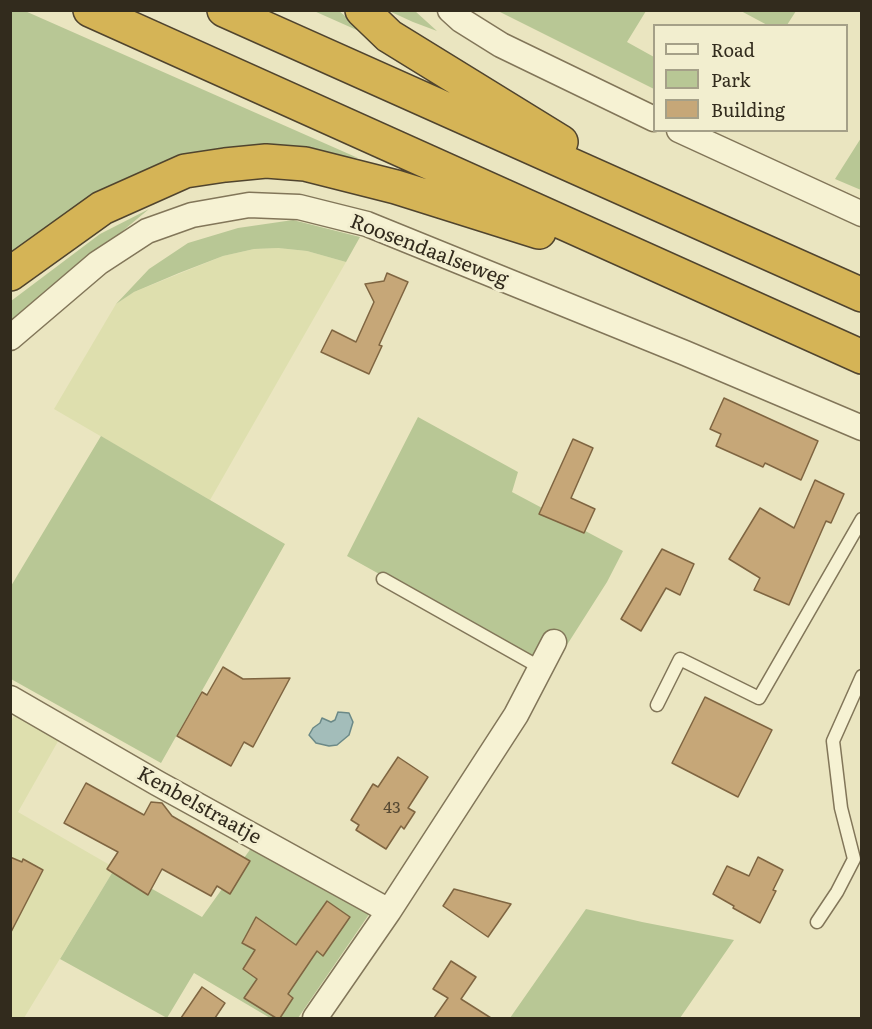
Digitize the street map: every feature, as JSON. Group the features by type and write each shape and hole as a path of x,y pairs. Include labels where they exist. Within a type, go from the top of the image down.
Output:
{"highway":[{"path":"90,10 861,357"},
{"path":"224,10 861,295"},
{"path":"362,10 389,36 670,210"},
{"path":"10,274 102,208 186,171 266,161 305,164 396,187 686,278"}],"street":[{"path":"450,10 461,21 501,45 653,119"},
{"path":"683,132 861,214"},
{"name":"Roosendaalseweg","path":"10,338 98,263 147,231 192,215 249,205 299,207 367,224 685,353 861,428"},
{"path":"315,1018 389,911 516,715 554,642"},
{"name":"Kenbelstraatje","path":"10,698 389,911"}],"lane":[{"path":"657,705 680,659 759,699 861,519"},
{"path":"383,579 541,668"},
{"path":"817,922 837,892 854,859 841,808 832,741 861,676"}],"green space":[{"path":"796,10 788,24 765,24 741,11"},
{"path":"11,11 25,11 358,158 269,149 11,255"},
{"path":"314,11 339,11 368,35"},
{"path":"389,11 415,11 437,31 413,22"},
{"path":"498,11 646,11 627,42 653,56 653,88"},
{"path":"861,138 861,190 835,179"},
{"path":"149,209 11,324 11,301 100,234"},
{"path":"293,220 360,237 346,262 307,251 278,248 254,249 223,256 179,273 134,292 116,304 149,269 188,243 238,228"},
{"path":"278,248 307,251 346,262 210,500 54,409 116,304 134,292 223,256 254,249"},
{"path":"418,417 518,472 512,492 623,551 607,582 551,670 347,556"},
{"path":"101,436 285,544 161,763 11,679 11,586"},
{"path":"18,710 61,736 18,812 115,868 24,1018 10,1018 10,722"},
{"path":"254,844 372,910 298,1018 270,1018 194,973 167,1018 60,959 115,868 202,917"},
{"path":"586,909 734,940 680,1018 510,1018"}],"water":[{"path":"338,712 349,713 353,722 349,735 337,745 316,743 309,735 313,728 320,723 322,718 331,722 335,720"}],"building":[{"path":"387,273 408,282 379,345 382,346 369,374 321,352 332,330 356,342 374,302 365,284 384,281"},
{"path":"724,398 818,441 801,480 765,463 763,467 716,446 721,434 710,429"},
{"path":"573,439 593,448 571,498 595,509 584,533 539,514"},
{"path":"815,480 844,494 831,523 826,521 789,605 754,590 760,578 729,559 760,508 794,528"},
{"path":"662,549 694,564 680,595 666,588 641,631 621,619"},
{"path":"223,667 243,679 290,678 253,747 244,742 231,766 177,736 202,692 207,695"},
{"path":"705,697 772,730 738,797 672,763"},
{"path":"398,757 428,777 408,808 415,812 404,829 401,826 386,849 356,830 359,825 351,820 373,784 378,787"},
{"path":"86,783 144,815 151,802 162,803 172,816 250,861 230,894 217,886 211,896 162,869 148,895 107,869 118,852 64,823"},
{"path":"10,857 22,862 23,859 43,870 10,934"},
{"path":"758,857 783,870 773,890 776,891 760,923 713,894 727,866 749,876"},
{"path":"454,889 511,904 488,937 443,906"},
{"path":"327,901 350,917 323,956 317,951 288,994 293,998 280,1018 276,1018 244,998 257,979 243,969 255,950 242,943 256,917 296,945"},
{"path":"451,961 476,977 461,999 491,1018 434,1018 448,998 433,989"},
{"path":"202,987 225,1003 215,1018 181,1018"}]}
